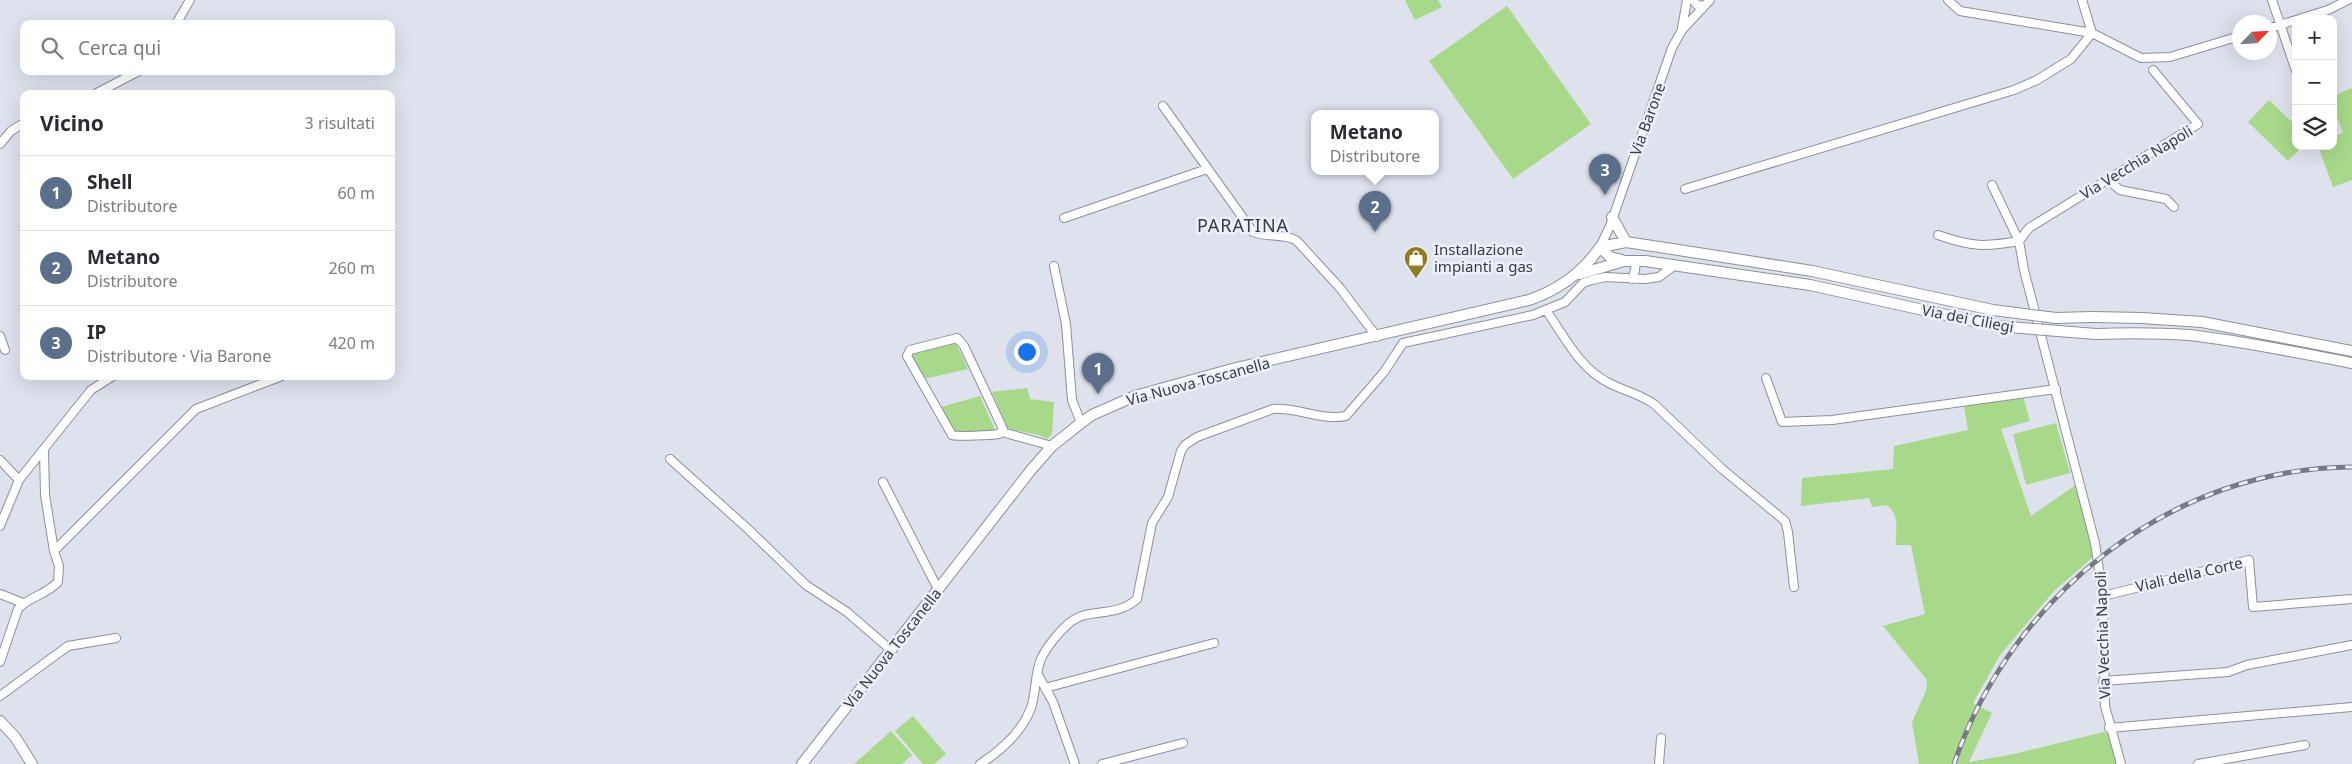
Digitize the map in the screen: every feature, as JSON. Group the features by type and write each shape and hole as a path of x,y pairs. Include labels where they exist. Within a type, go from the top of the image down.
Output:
{"main road":[{"path":"1612,217 1626,242"},
{"name":"Via dei Ciliegi","path":"1600,247 1626,242 1812,271 1993,310 2056,318 2142,318 2202,322 2352,350"},
{"path":"1600,247 1610,257 1624,260"},
{"name":"Via Nuova Toscanella","path":"802,764 1052,446 1081,423 1112,405 1153,390 1232,369 1530,300 1558,288 1570,279 1593,258 1600,247"},
{"name":"Via dei Ciliegi","path":"1587,270 1624,260 1636,260 1810,285 1996,326 2096,334 2144,333 2188,335 2242,342 2350,363"},
{"name":"Via Nuova Toscanella","path":"1570,279 1587,270"},
{"path":"0,721 15,737 32,764"}],"street":[{"path":"178,20 190,0"},
{"path":"1682,30 1687,0"},
{"path":"1693,0 1697,5 1703,3"},
{"name":"Via Barone","path":"1600,247 1672,48 1682,30 1703,3 1710,0"},
{"path":"1948,0 1960,11 2092,33 2141,58 2156,59 2170,57 2232,38"},
{"path":"2082,0 2092,33"},
{"path":"2272,0 2292,60"},
{"path":"2311,15 2328,10 2348,0"},
{"path":"2277,25 2292,21"},
{"path":"1686,189 2014,90 2037,80 2071,59 2092,33"},
{"name":"Via Vecchia Napoli","path":"2019,241 2029,228 2173,142 2198,124 2154,70"},
{"path":"103,90 131,75"},
{"path":"1163,106 1253,232 1261,236 1290,238 1297,241 1340,288 1377,336"},
{"path":"0,144 11,131 20,125"},
{"path":"1064,218 1207,169"},
{"path":"2108,180 2120,190 2166,199 2174,207"},
{"name":"Via Vecchia Napoli","path":"1992,186 2019,241 2024,270 2095,543 2102,596 2103,681 2109,728 2121,764"},
{"path":"1938,235 1964,244 1989,246 2019,241"},
{"path":"1632,279 1636,260"},
{"path":"980,764 1016,736 1031,707 1040,660 1066,625 1085,614 1119,611 1128,607 1137,599 1152,523 1168,497 1181,451 1190,441 1273,409 1283,408 1320,417 1346,416 1384,372 1403,344 1546,310 1566,302 1582,284 1605,277 1632,279 1659,277 1675,265"},
{"path":"1054,266 1066,324 1072,400 1081,423"},
{"path":"1546,310 1587,368 1607,382 1642,396 1654,404 1721,468 1785,520 1794,587"},
{"path":"0,336 6,350"},
{"path":"1002,432 1003,429 964,346 957,338 910,350 907,353 952,435 960,437 974,434 994,435 1002,432 1052,446"},
{"path":"1766,378 1782,422 1832,420 2056,389"},
{"path":"0,526 19,480 91,390 106,380"},
{"path":"54,551 196,409 272,380"},
{"path":"0,662 18,610 23,603 41,596 58,582 59,566 54,551 44,495 44,451"},
{"path":"670,459 748,529 806,585 847,612 891,650"},
{"path":"0,460 19,480"},
{"path":"883,482 938,589"},
{"name":"Viali della Corte","path":"2102,596 2249,560 2253,607 2352,599"},
{"path":"0,594 23,603"},
{"path":"0,696 68,646 116,638"},
{"path":"1045,688 1214,643"},
{"path":"2103,681 2228,672 2247,665 2352,646"},
{"path":"1038,675 1053,702 1075,764"},
{"path":"2109,728 2352,707"},
{"path":"1659,764 1660,738"},
{"path":"1102,764 1183,743"},
{"path":"2198,764 2305,745"}],"green space":[{"path":"1405,0 1438,0 1442,7 1415,20"},
{"path":"1507,6 1591,124 1513,179 1429,61"},
{"path":"2352,88 2352,180 2333,187 2319,150 2337,150 2337,135 2343,133 2337,117 2337,94"},
{"path":"2269,100 2292,122 2292,150 2299,150 2288,161 2248,122"},
{"path":"956,343 968,369 924,379 910,356 911,354"},
{"path":"1027,388 1030,399 1054,402 1052,434 1047,439 1039,435 1008,429 992,392"},
{"path":"980,396 996,432 972,431 956,434 941,407"},
{"path":"2023,397 2030,421 2001,429 2031,516 2077,484 2094,556 2054,591 2000,655 1973,703 1992,713 1969,762 2014,754 2104,732 2107,733 2118,764 1919,764 1912,722 1926,691 1927,680 1883,626 1925,614 1911,545 1896,545 1896,519 1894,514 1887,505 1872,507 1869,498 1801,506 1802,478 1893,469 1894,446 1968,430 1964,406"},
{"path":"2056,423 2070,473 2026,485 2013,434"},
{"path":"913,716 946,754 934,764 923,764 895,731"},
{"path":"891,731 912,755 902,764 854,764"}],"railway":[{"path":"1954,764 1980,703 2015,647 2057,596 2106,553 2162,517 2221,490 2285,473 2352,467"}],"place":[{"name":"IP","path":"1605,195"},
{"name":"Metano","path":"1375,232"},
{"name":"Installazione impianti a gas","path":"1416,279"},
{"name":"Shell","path":"1098,394"}],"district":[{"name":"PARATINA","path":"1243,225"}]}
